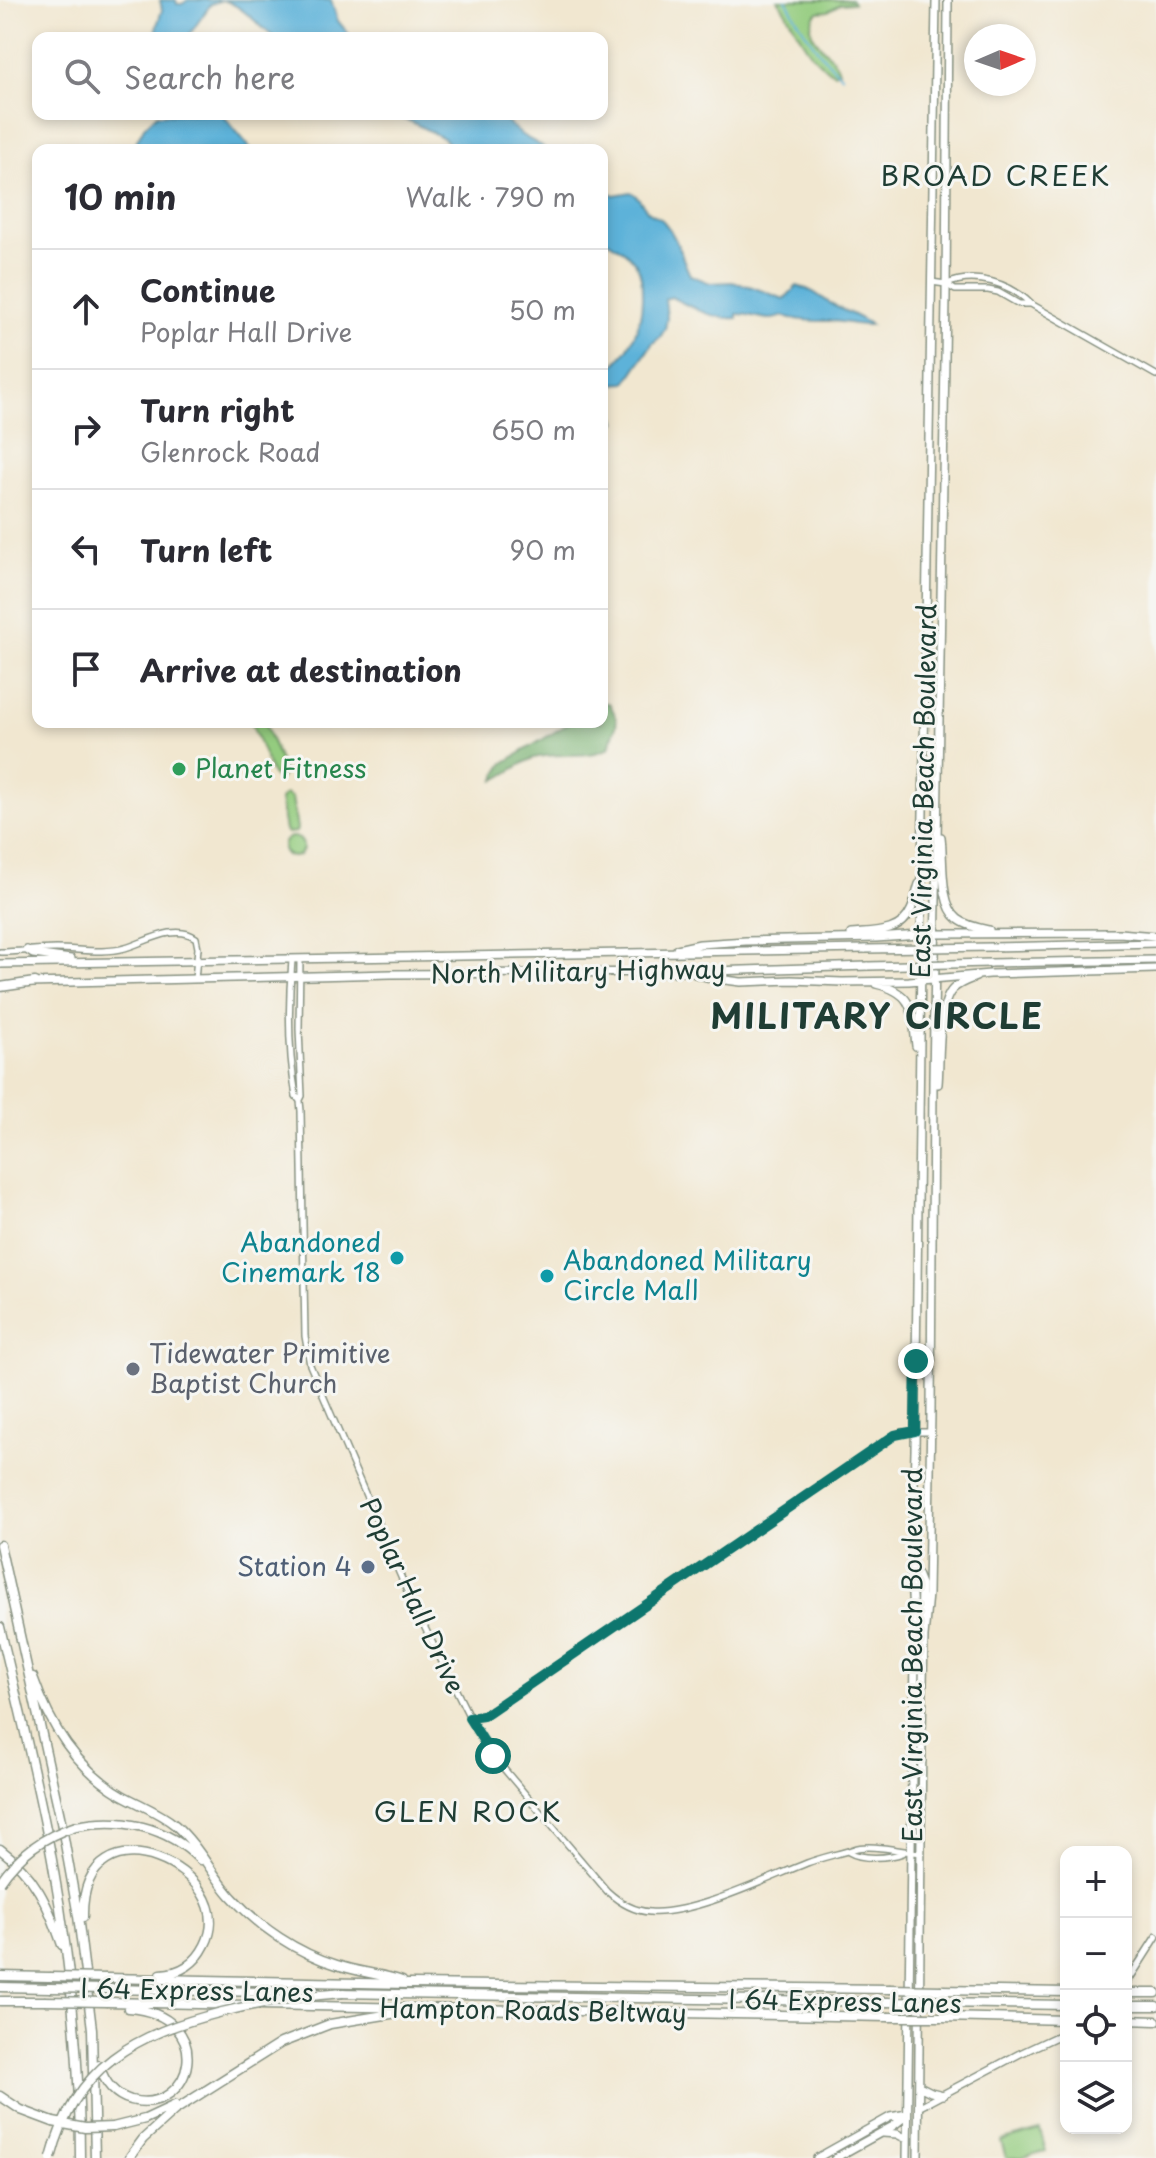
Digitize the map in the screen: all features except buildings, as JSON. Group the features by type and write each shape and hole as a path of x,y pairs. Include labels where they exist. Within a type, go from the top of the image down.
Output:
{"highway":[{"path":"0,985 35,982"},
{"path":"0,1545 65,1841 85,1962 92,2029 95,2158"},
{"path":"0,1627 52,1857 69,1968 77,2052 80,2158"},
{"path":"21,1640 48,1715 73,1754 104,1783 173,1823 188,1838 230,1895 253,1917 306,1952 338,1965 410,1984"},
{"path":"0,1882 29,1850 51,1835 76,1826 114,1822 150,1828 184,1846 215,1875"},
{"path":"0,1849 27,1873 47,1904 69,1968"},
{"path":"85,1962 83,1895 93,1874 107,1861 126,1854 139,1853 165,1861 184,1873 202,1894 210,1910 209,1937 197,1958 181,1970 125,1978"},
{"name":"Hampton Roads Beltway","path":"0,1976 1060,1992"},
{"name":"I 64 Express Lanes","path":"0,1987 1060,2005"},
{"path":"51,2158 61,2126 85,2086 106,2063 133,2044 172,2026 246,2006 343,1993"},
{"path":"1132,1993 1156,1993"},
{"name":"Hampton Roads Beltway","path":"0,2001 1060,2020"},
{"path":"92,2029 102,2072 109,2085 121,2096 136,2101 153,2100 171,2091 182,2079 188,2051 179,2029 162,2017 108,2002"},
{"path":"1132,2006 1156,2006"},
{"path":"129,2158 165,2118 273,2047 313,2030 372,2016 430,2010"},
{"path":"1132,2020 1156,2020"},
{"path":"0,2096 21,2110 53,2122 73,2127 113,2127 136,2123 159,2114 218,2082"}],"main road":[{"name":"East Virginia Beach Boulevard","path":"907,2158 915,1647 911,1572 936,0"},
{"name":"East Virginia Beach Boulevard","path":"918,2158 919,2086 912,1853 928,1594 948,0"},
{"path":"938,819 948,907 962,922 999,933"},
{"path":"655,953 700,944 884,931 898,926 911,910 922,874"},
{"path":"804,938 999,933 1156,936"},
{"name":"North Military Highway","path":"0,964 1156,943"},
{"path":"27,950 35,954 85,961"},
{"name":"North Military Highway","path":"35,982 685,972 1156,960"},
{"path":"685,972 741,982 866,982 990,974 1156,969"},
{"path":"934,1114 943,1013 947,999 962,982 990,974"},
{"path":"866,982 895,990 907,1000 913,1021 919,1072"},
{"path":"911,1572 917,1574 921,1584 920,1636 923,1648"},
{"path":"1132,1975 1156,1937"},
{"path":"835,2158 881,2133 919,2107 1060,2035"},
{"path":"919,2086 943,2095"},
{"path":"817,2158 890,2117 907,2114"},
{"path":"881,2133 897,2134 907,2139"}],"street":[{"path":"931,282 946,284 955,290 998,292 1019,304 1031,304 1156,375"},
{"path":"0,952 113,950 183,932 196,938 195,979"},
{"name":"Poplar Hall Drive","path":"296,960 291,1050 296,1096 301,1111 305,1336 310,1365 413,1606 469,1718 493,1756 615,1899 633,1909 651,1913 689,1908 821,1858 858,1848 893,1848 912,1853"},
{"path":"469,1718 483,1716 895,1435 931,1432"}],"green space":[{"path":"778,0 851,0 853,3 818,12 812,21 813,37 839,71 834,73 816,59"},
{"path":"609,703 616,726 609,748 591,754 534,758 495,780 504,763 561,728 608,728"},
{"path":"253,728 266,728 284,771 281,778 272,775"},
{"path":"285,794 292,798 296,832 285,831 280,800"},
{"path":"293,837 300,840 303,847 300,854 293,857 286,854 283,847 286,840"},
{"path":"1040,2130 1046,2151 1006,2158 1001,2141"}],"water":[{"path":"160,0 176,0 177,4 182,4 188,0 222,0 211,4 191,32 159,32 156,29 162,10"},
{"path":"222,0 331,0 338,21 347,32 268,32"},
{"path":"151,120 227,120 247,144 135,144"},
{"path":"406,120 504,120 538,144 448,144"},
{"path":"608,192 614,195 631,192 648,211 662,220 673,234 690,275 710,283 732,282 752,287 784,299 797,286 871,325 783,316 772,319 743,314 737,314 737,318 720,317 671,297 665,299 667,318 660,337 626,383 608,384 608,370 627,350 637,329 642,306 639,271 633,260 608,241"},
{"path":"608,399 617,422 614,423 608,416"}],"waterway":[{"path":"786,0 811,41 842,76"}],"place":[{"name":"Planet Fitness","path":"179,769"},
{"name":"Abandoned Cinemark 18","path":"397,1258"},
{"name":"Abandoned Military Circle Mall","path":"547,1276"},
{"name":"Tidewater Primitive Baptist Church","path":"133,1369"},
{"name":"Station 4","path":"368,1567"}],"district":[{"name":"BROAD CREEK","path":"996,176"},
{"name":"MILITARY CIRCLE","path":"877,1017"},
{"name":"GLEN ROCK","path":"468,1812"}],"route":[{"path":"493,1756 469,1718 483,1716 895,1435 915,1431 916,1361"}]}
